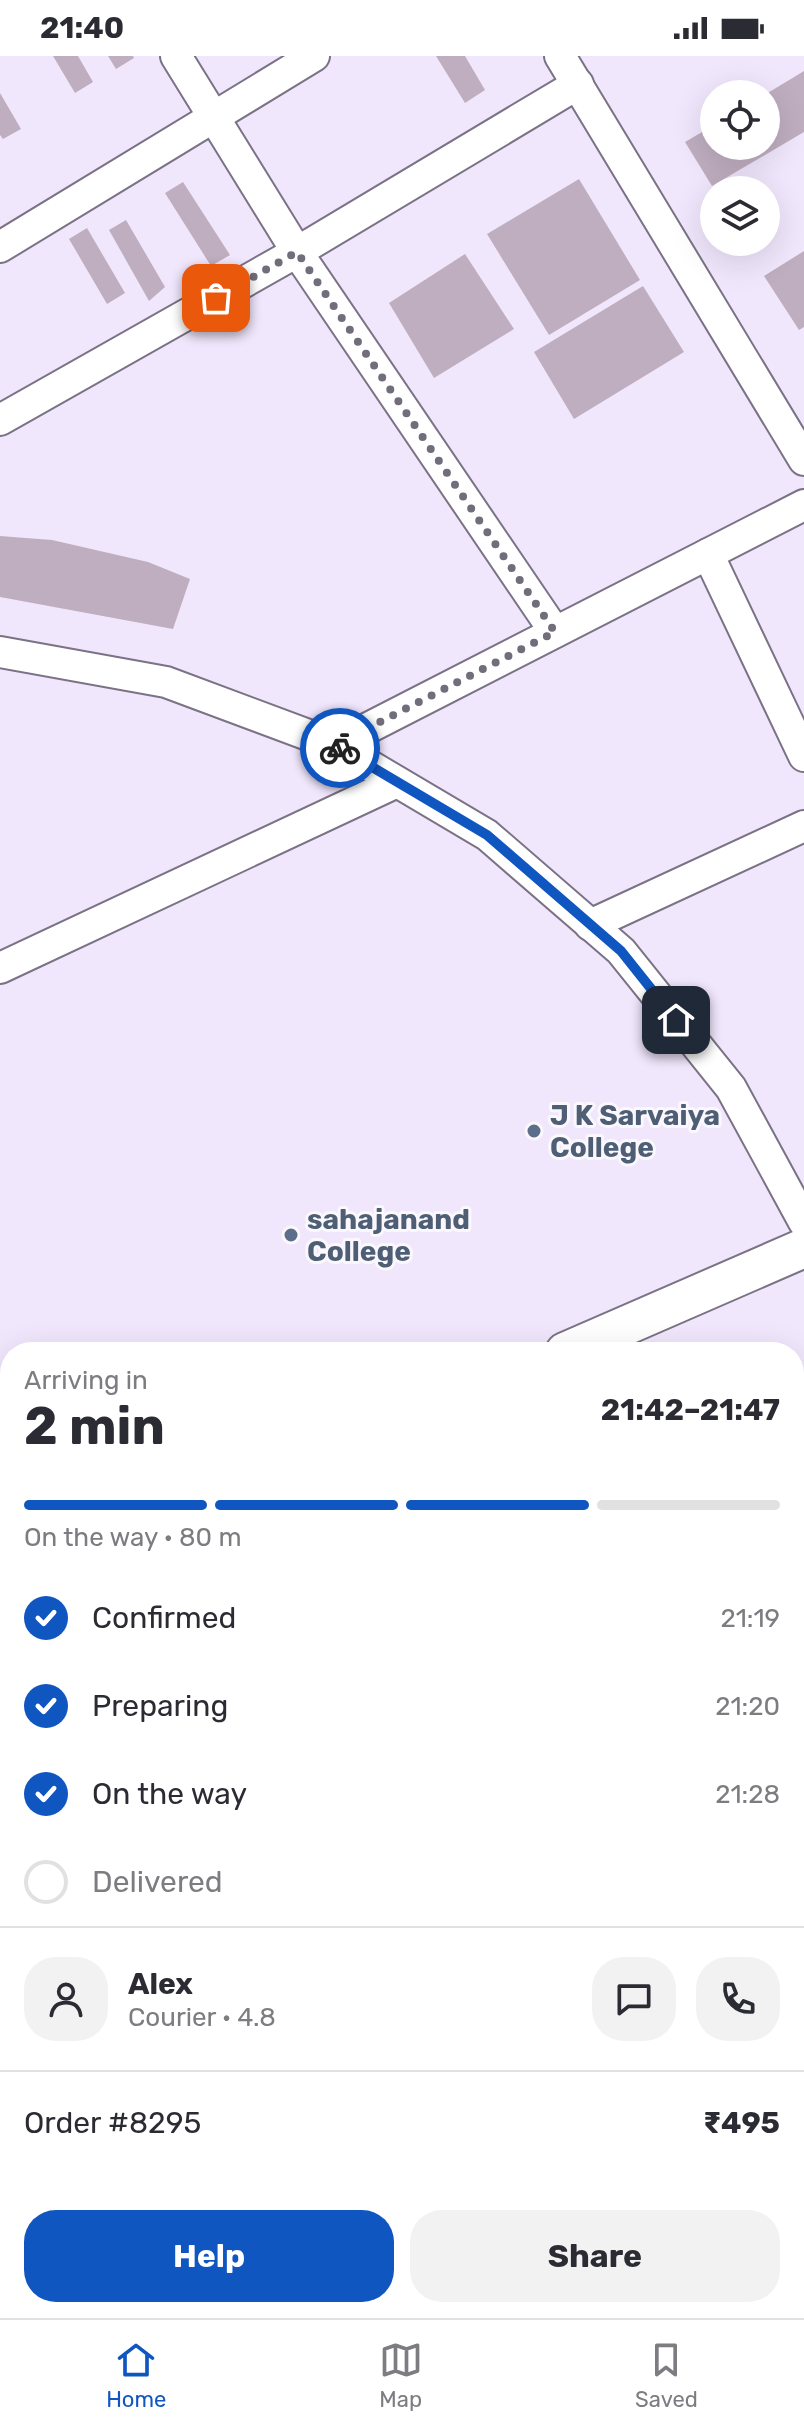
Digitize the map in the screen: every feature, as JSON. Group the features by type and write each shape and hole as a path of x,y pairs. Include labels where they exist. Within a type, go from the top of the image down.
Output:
{"street":[{"path":"176,56 297,252 555,632"},
{"path":"0,247 314,56"},
{"path":"560,56 804,460"},
{"path":"0,420 297,252 578,84"},
{"path":"335,745 804,505"},
{"path":"708,554 804,756"},
{"path":"0,652 166,682 335,745 487,835 621,951 731,1088 804,1222"},
{"path":"0,968 397,782"},
{"path":"590,925 804,826"},
{"path":"588,1342 804,1248"}],"building":[{"path":"53,56 78,56 93,82 75,93"},
{"path":"108,56 133,56 134,58 116,69"},
{"path":"436,56 465,56 485,90 465,103"},
{"path":"804,71 804,132 780,146 780,86"},
{"path":"0,93 21,129 3,139 0,135"},
{"path":"700,133 700,160 756,160 729,176 706,176 685,142"},
{"path":"579,179 640,280 549,335 487,234"},
{"path":"183,182 230,255 211,266 165,193"},
{"path":"126,220 165,287 149,301 109,230"},
{"path":"87,228 125,293 107,304 69,239"},
{"path":"804,251 804,327 799,330 764,276"},
{"path":"465,254 514,329 434,378 389,303"},
{"path":"643,286 684,352 574,419 534,352"},
{"path":"0,536 52,540 148,562 190,579 173,629 0,597"}],"way so far":[{"path":"216,298 297,252 555,632 335,745 340,748"}],"place":[{"name":"J K Sarvaiya College","path":"534,1131"},
{"name":"sahajanand College","path":"291,1235"}],"route":[{"path":"340,748 487,835 621,951 676,1020"}]}
